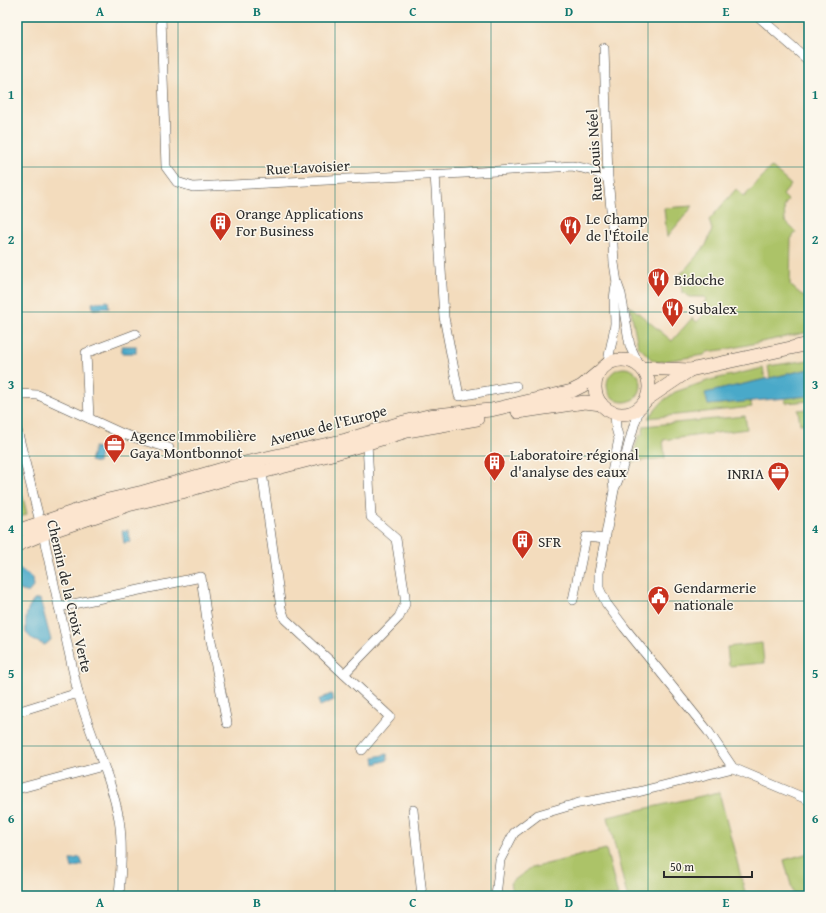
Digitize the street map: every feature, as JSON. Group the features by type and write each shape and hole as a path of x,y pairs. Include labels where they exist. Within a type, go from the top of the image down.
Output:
{"main road":[{"path":"690,370 632,413 615,413 607,410 601,404 595,388 596,379 604,368 616,360 625,360 640,366 690,370 809,344"},
{"path":"640,366 647,376 650,387 644,403"},
{"name":"Avenue de l'Europe","path":"17,545 41,528 108,500 143,492 240,464 346,440 384,427 428,416 491,410 554,396 572,391 582,386 604,368"},
{"name":"Avenue de l'Europe","path":"17,532 41,528 182,492 238,475 262,472 332,454 407,431 585,402 601,404"}],"street":[{"name":"Rue Lavoisier","path":"161,17 166,167 177,182 193,187 572,166 585,168 599,173 608,179"},
{"path":"759,17 809,62"},
{"name":"Rue Louis Néel","path":"604,48 608,179 614,263 630,346 640,366"},
{"path":"435,174 444,317 459,396 516,386"},
{"name":"Rue Louis Néel","path":"604,368 609,354 615,324 614,293 617,283"},
{"path":"89,418 86,353 136,334"},
{"path":"17,394 38,395 123,434 169,448"},
{"path":"644,403 633,426 621,476 614,490 599,574 599,588 606,603 708,731 733,768 809,800"},
{"path":"614,490 612,472 619,439 616,428 615,413"},
{"name":"Chemin de la Croix Verte","path":"17,430 60,607 84,716 103,766 119,819 122,844 119,896"},
{"path":"344,674 399,617 405,604 396,539 371,517 367,443"},
{"path":"274,456 262,472 280,608 285,619 390,717 362,750"},
{"path":"573,600 586,537 605,538"},
{"path":"60,607 201,577 207,620 227,723"},
{"path":"17,712 78,693"},
{"path":"17,789 103,766"},
{"path":"496,896 500,860 514,833 538,815 579,803 638,792 733,768"},
{"path":"413,810 422,896"}],"green space":[{"path":"771,167 791,185 783,195 788,200 784,206 785,221 796,232 791,239 790,285 809,301 809,332 707,352 704,355 658,362 651,359 638,346 630,306 672,341 692,318 697,322 707,311 701,306 707,299 705,297 690,297 682,292 680,274 706,245 712,230 709,220 736,189 744,197"},
{"path":"693,206 667,237 664,208"},
{"path":"809,360 809,369 770,378 768,366"},
{"path":"627,368 634,370 639,375 641,385 639,395 634,400 621,402 614,400 609,395 607,382 609,375 614,370"},
{"path":"763,368 765,379 706,393 708,405 750,401 752,407 648,418 664,400 675,392 710,380"},
{"path":"809,396 809,401 786,403 785,398"},
{"path":"809,409 809,423 800,424 798,410"},
{"path":"745,416 747,429 663,440 665,458 631,462 639,435 642,435 644,426"},
{"path":"17,473 27,514 17,519"},
{"path":"762,643 764,663 729,666 727,647"},
{"path":"719,792 746,896 627,896 608,817"},
{"path":"606,849 618,896 513,896 510,883 531,868"},
{"path":"809,853 809,896 794,896 784,860"}],"water":[{"path":"108,301 109,308 93,309 92,303"},
{"path":"122,346 136,346 136,353 122,353"},
{"path":"809,369 809,396 708,405 705,393"},
{"path":"94,447 101,449 98,463 90,461"},
{"path":"128,530 131,542 124,543 122,531"},
{"path":"17,570 22,570 32,578 33,587 28,593 17,589"},
{"path":"40,599 51,640 45,645 33,640 26,633 27,612 34,600"},
{"path":"331,694 334,700 320,706 318,700"},
{"path":"387,754 388,760 375,764 374,757"},
{"path":"80,857 83,865 72,868 70,860"}],"place":[{"name":"Orange Applications For Business","path":"220,242"},
{"name":"Le Champ de l'Étoile","path":"570,246"},
{"name":"Bidoche","path":"659,298"},
{"name":"Subalex","path":"672,328"},
{"name":"Agence Immobilière Gaya Montbonnot","path":"114,464"},
{"name":"Laboratoire régional d'analyse des eaux","path":"494,482"},
{"name":"INRIA","path":"779,492"},
{"name":"SFR","path":"522,560"},
{"name":"Gendarmerie nationale","path":"659,616"}]}
